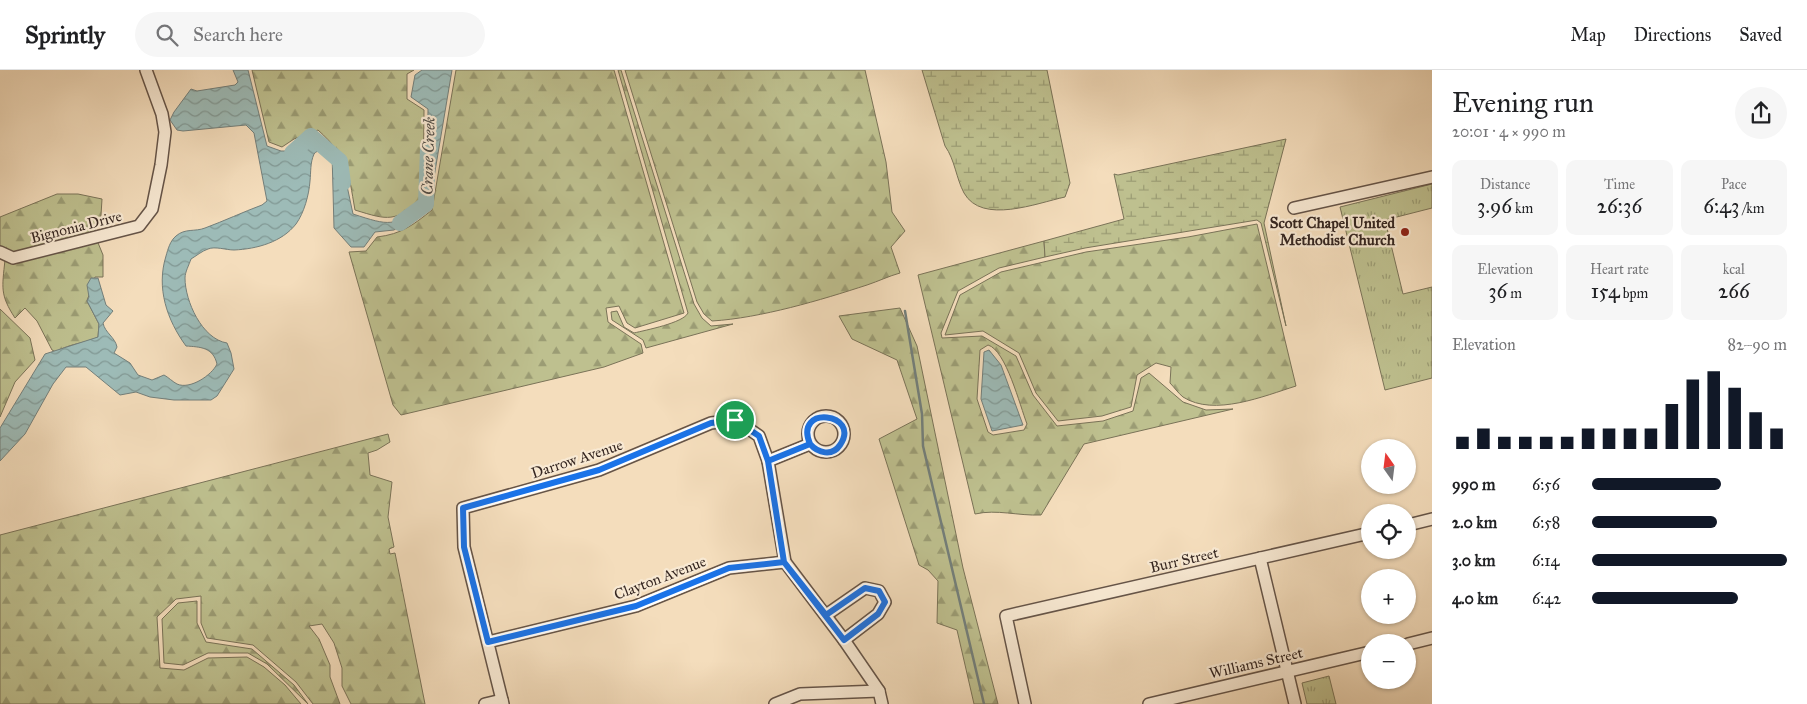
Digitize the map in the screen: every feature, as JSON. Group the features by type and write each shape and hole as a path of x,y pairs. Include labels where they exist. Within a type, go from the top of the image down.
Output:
{"street":[{"name":"Bignonia Drive","path":"0,252 13,258 139,226 152,209 161,166 165,132 162,114 146,70"},
{"path":"1294,208 1432,177"},
{"name":"Darrow Avenue","path":"502,702 464,547 460,506 599,470 711,423 736,420 759,436 768,461"},
{"path":"810,444 768,461 784,562 844,640 879,691 882,704"},
{"path":"1416,523 1432,519"},
{"name":"Burr Street","path":"1026,704 1006,616 1361,535"},
{"path":"1260,558 1295,704"},
{"name":"Clayton Avenue","path":"488,642 636,606 729,568 784,562"},
{"path":"826,615 865,588 879,591 885,602 878,614 844,640"},
{"path":"1416,642 1432,638"},
{"name":"Williams Street","path":"1149,704 1361,654"},
{"path":"775,704 800,694 879,691"},
{"path":"485,704 502,702"}],"green space":[{"path":"252,70 414,70 407,74 407,99 424,110 423,201 398,216 391,217 376,216 355,210 346,166 336,149 318,130 294,139 282,147 269,142"},
{"path":"456,70 614,70 684,313 635,328 627,323 619,306 606,308 608,322 641,344 643,353 604,367 401,415 393,405 349,252 366,251 377,237 393,234 407,228 432,210"},
{"path":"618,70 621,70 694,304 702,318 711,326 733,324 646,348 643,340 612,320 611,312 617,311 624,327 634,333 672,323 685,317 688,313"},
{"path":"625,70 865,70 886,162 892,212 905,231 891,247 900,273 849,291 791,308 712,321 704,314 697,302"},
{"path":"922,70 1047,70 1070,183 1065,197 1025,207 996,210 983,208 972,203 964,193 945,146"},
{"path":"1286,139 1264,223 1286,326 1261,223 1257,220 1085,248 1045,257 1044,241 1124,219 1114,174 1118,175"},
{"path":"1432,184 1432,208 1385,220 1403,294 1432,287 1432,378 1385,390 1340,207"},
{"path":"57,194 78,194 102,199 101,215 94,233 103,255 103,277 95,277 87,301 99,324 98,337 56,352 52,350 37,321 25,308 15,318 4,297 5,260 0,256 0,217"},
{"path":"1257,224 1296,386 1239,403 1209,405 1195,403 1183,397 1170,383 1171,367 1156,363 1137,375 1131,407 1102,416 1058,421 1036,393 1019,353 983,331 945,335 960,295 1001,272 1086,252 1188,237"},
{"path":"1044,241 1045,257 999,268 958,291 941,333 942,338 982,336 1016,356 1033,395 1057,426 1103,421 1133,411 1141,378 1149,373 1183,402 1206,410 1233,409 1084,444 1041,515 991,512 975,514 918,275","holes":["988,345 995,349 1006,367 1016,392 1027,424 1024,430 993,435 988,432 977,399 980,350"]},
{"path":"900,308 917,346 963,568 998,704 974,704 957,630 937,623 938,581 928,570 919,565 879,439 917,419 897,360 852,339 839,316"},
{"path":"0,309 30,338 35,360 15,382 0,417"},
{"path":"388,434 390,442 368,453 370,475 392,482 388,517 394,547 389,549 390,554 395,553 425,704 351,704 342,686 342,668 334,643 322,624 309,626 319,639 330,665 330,677 340,704 313,704 296,682 253,645 207,638 201,623 201,596 176,599 157,617 160,668 184,670 208,658 247,657 264,667 285,685 301,704 0,704 0,535"},
{"path":"197,601 197,623 206,642 252,649 294,685 308,704 267,664 248,653 208,653 183,665 164,663 162,619 178,603"},
{"path":"1329,676 1336,704 1307,704 1302,683"}],"water":[{"path":"233,70 248,70 267,146 281,151 290,151 299,142 317,135 332,149 343,167 353,214 375,221 391,222 405,217 425,205 427,201 428,109 411,97 415,75 422,70 452,70 429,207 394,230 375,232 364,247 351,247 334,228 332,153 322,150 315,152 306,204 299,220 284,236 251,248 234,250 211,248 191,259 186,271 185,278 188,297 197,318 210,334 218,340 227,343 231,353 234,369 217,396 211,400 174,400 150,397 136,392 120,395 86,367 66,367 53,384 25,434 0,461 0,428 45,354 98,337 99,324 87,301 89,297 87,285 91,278 98,278 106,305 113,311 103,323 116,344 117,347 114,353 130,363 138,375 152,380 164,375 177,384 188,385 206,377 217,364 209,351 186,346 179,336 165,303 162,280 163,268 170,245 179,234 205,228 262,205 267,201 254,133 246,125 183,131 177,130 170,120 191,89 197,91 235,85 238,82"},
{"path":"989,350 1001,365 1023,425 992,431 981,399 984,352"}],"waterway":[{"name":"Crane Creek","path":"292,153 311,136 340,161 343,183"},
{"name":"Crane Creek","path":"400,223 426,204 428,148"},
{"path":"905,311 922,414 923,446 984,704"}],"place":[{"name":"Scott Chapel United Methodist Church","path":"1405,232"}],"route":[{"path":"735,420 711,423 599,470 463,508 464,547 488,642 636,606 729,568 784,562 844,640 878,614 885,602 879,591 865,588 826,615 784,562 768,461 810,444 820,452 832,452 842,444 844,438 842,425 833,417 821,416 808,428 807,435 810,444 768,461 759,436 735,420"}]}
